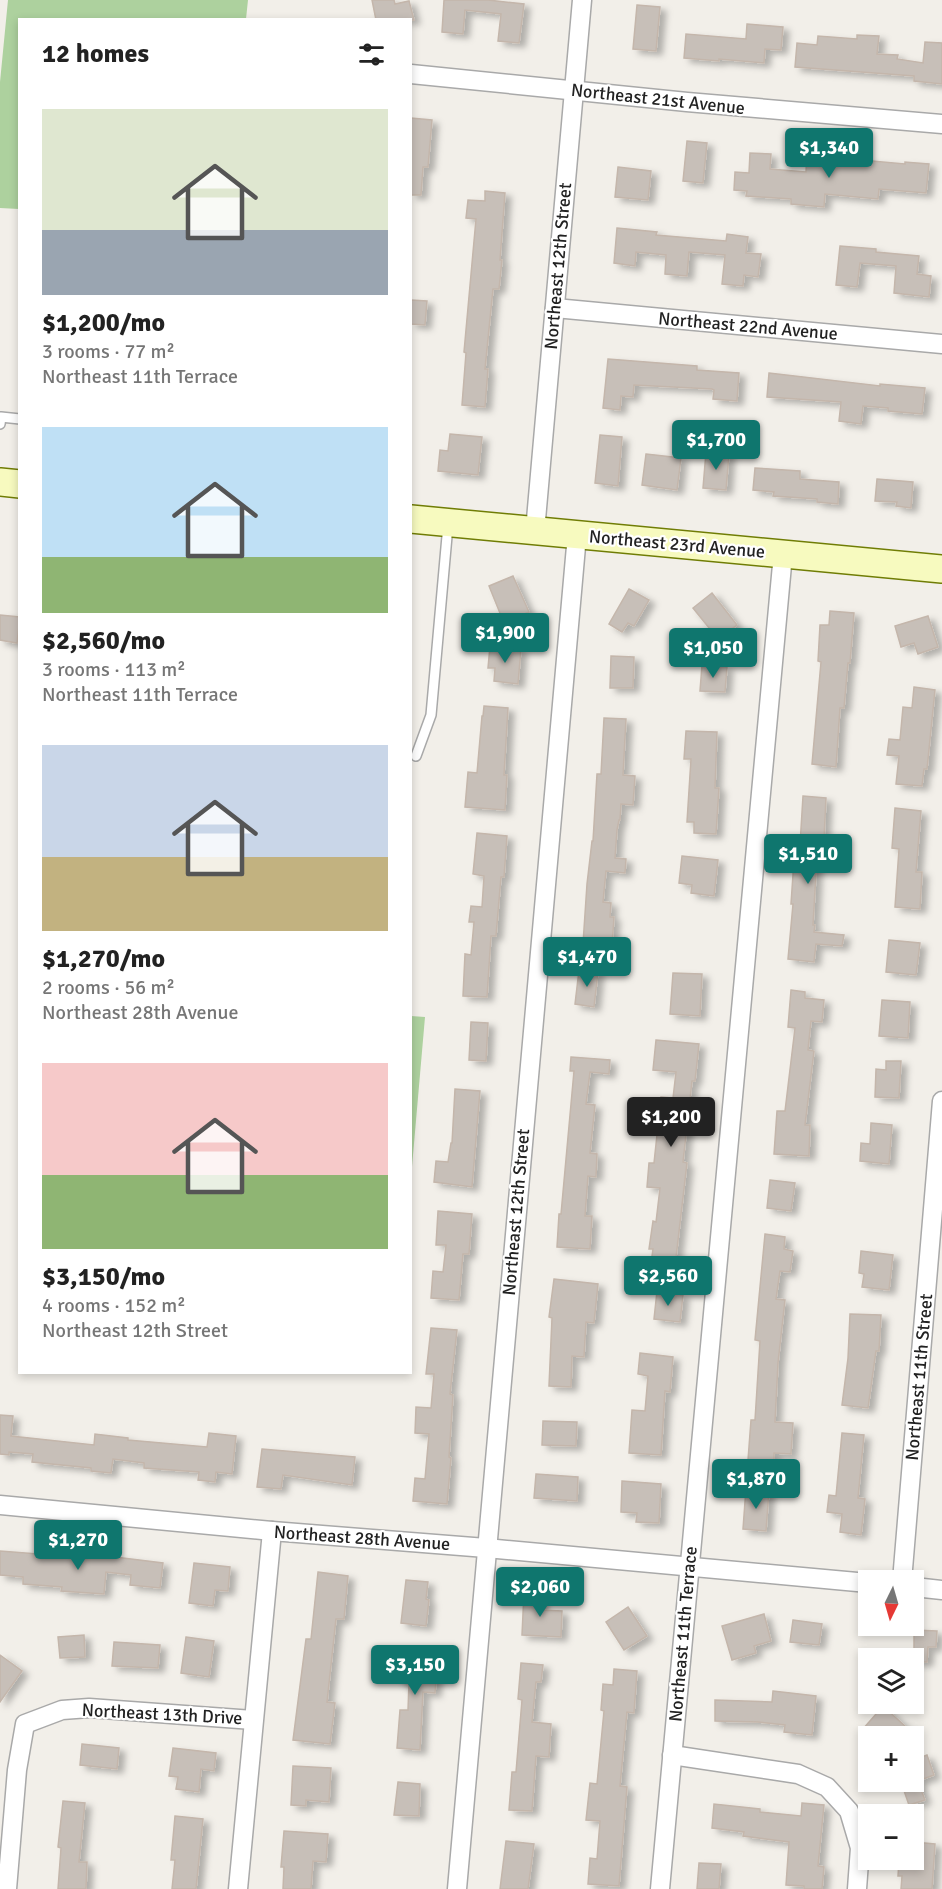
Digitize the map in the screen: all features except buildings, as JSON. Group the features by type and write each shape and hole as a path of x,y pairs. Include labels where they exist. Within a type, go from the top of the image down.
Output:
{"main road":[{"path":"0,482 18,484"},
{"name":"Northeast 23rd Avenue","path":"412,519 942,569"}],"street":[{"name":"Northeast 12th Street","path":"535,531 582,0"},
{"name":"Northeast 21st Avenue","path":"412,74 687,102 942,124"},
{"name":"Northeast 22nd Avenue","path":"555,308 942,345"},
{"name":"Northeast 12th Street","path":"457,1889 577,535"},
{"name":"Northeast 11th Terrace","path":"660,1889 783,554"},
{"name":"Northeast 11th Street","path":"903,1570 942,1101"},
{"name":"Northeast 28th Avenue","path":"0,1505 858,1582"},
{"path":"238,1889 272,1531"},
{"path":"924,1588 942,1590"},
{"name":"Northeast 13th Drive","path":"7,1889 17,1770 25,1724 62,1710 89,1708 253,1720"},
{"path":"672,1755 798,1774 827,1787 849,1811 861,1848 858,1889"}],"lane":[{"path":"0,424 1,417 18,419"},
{"path":"416,756 431,715 448,523"}],"green space":[{"path":"8,0 248,0 246,18 18,18 18,209 0,208 0,82"},
{"path":"412,1016 425,1017 412,1166"}]}
